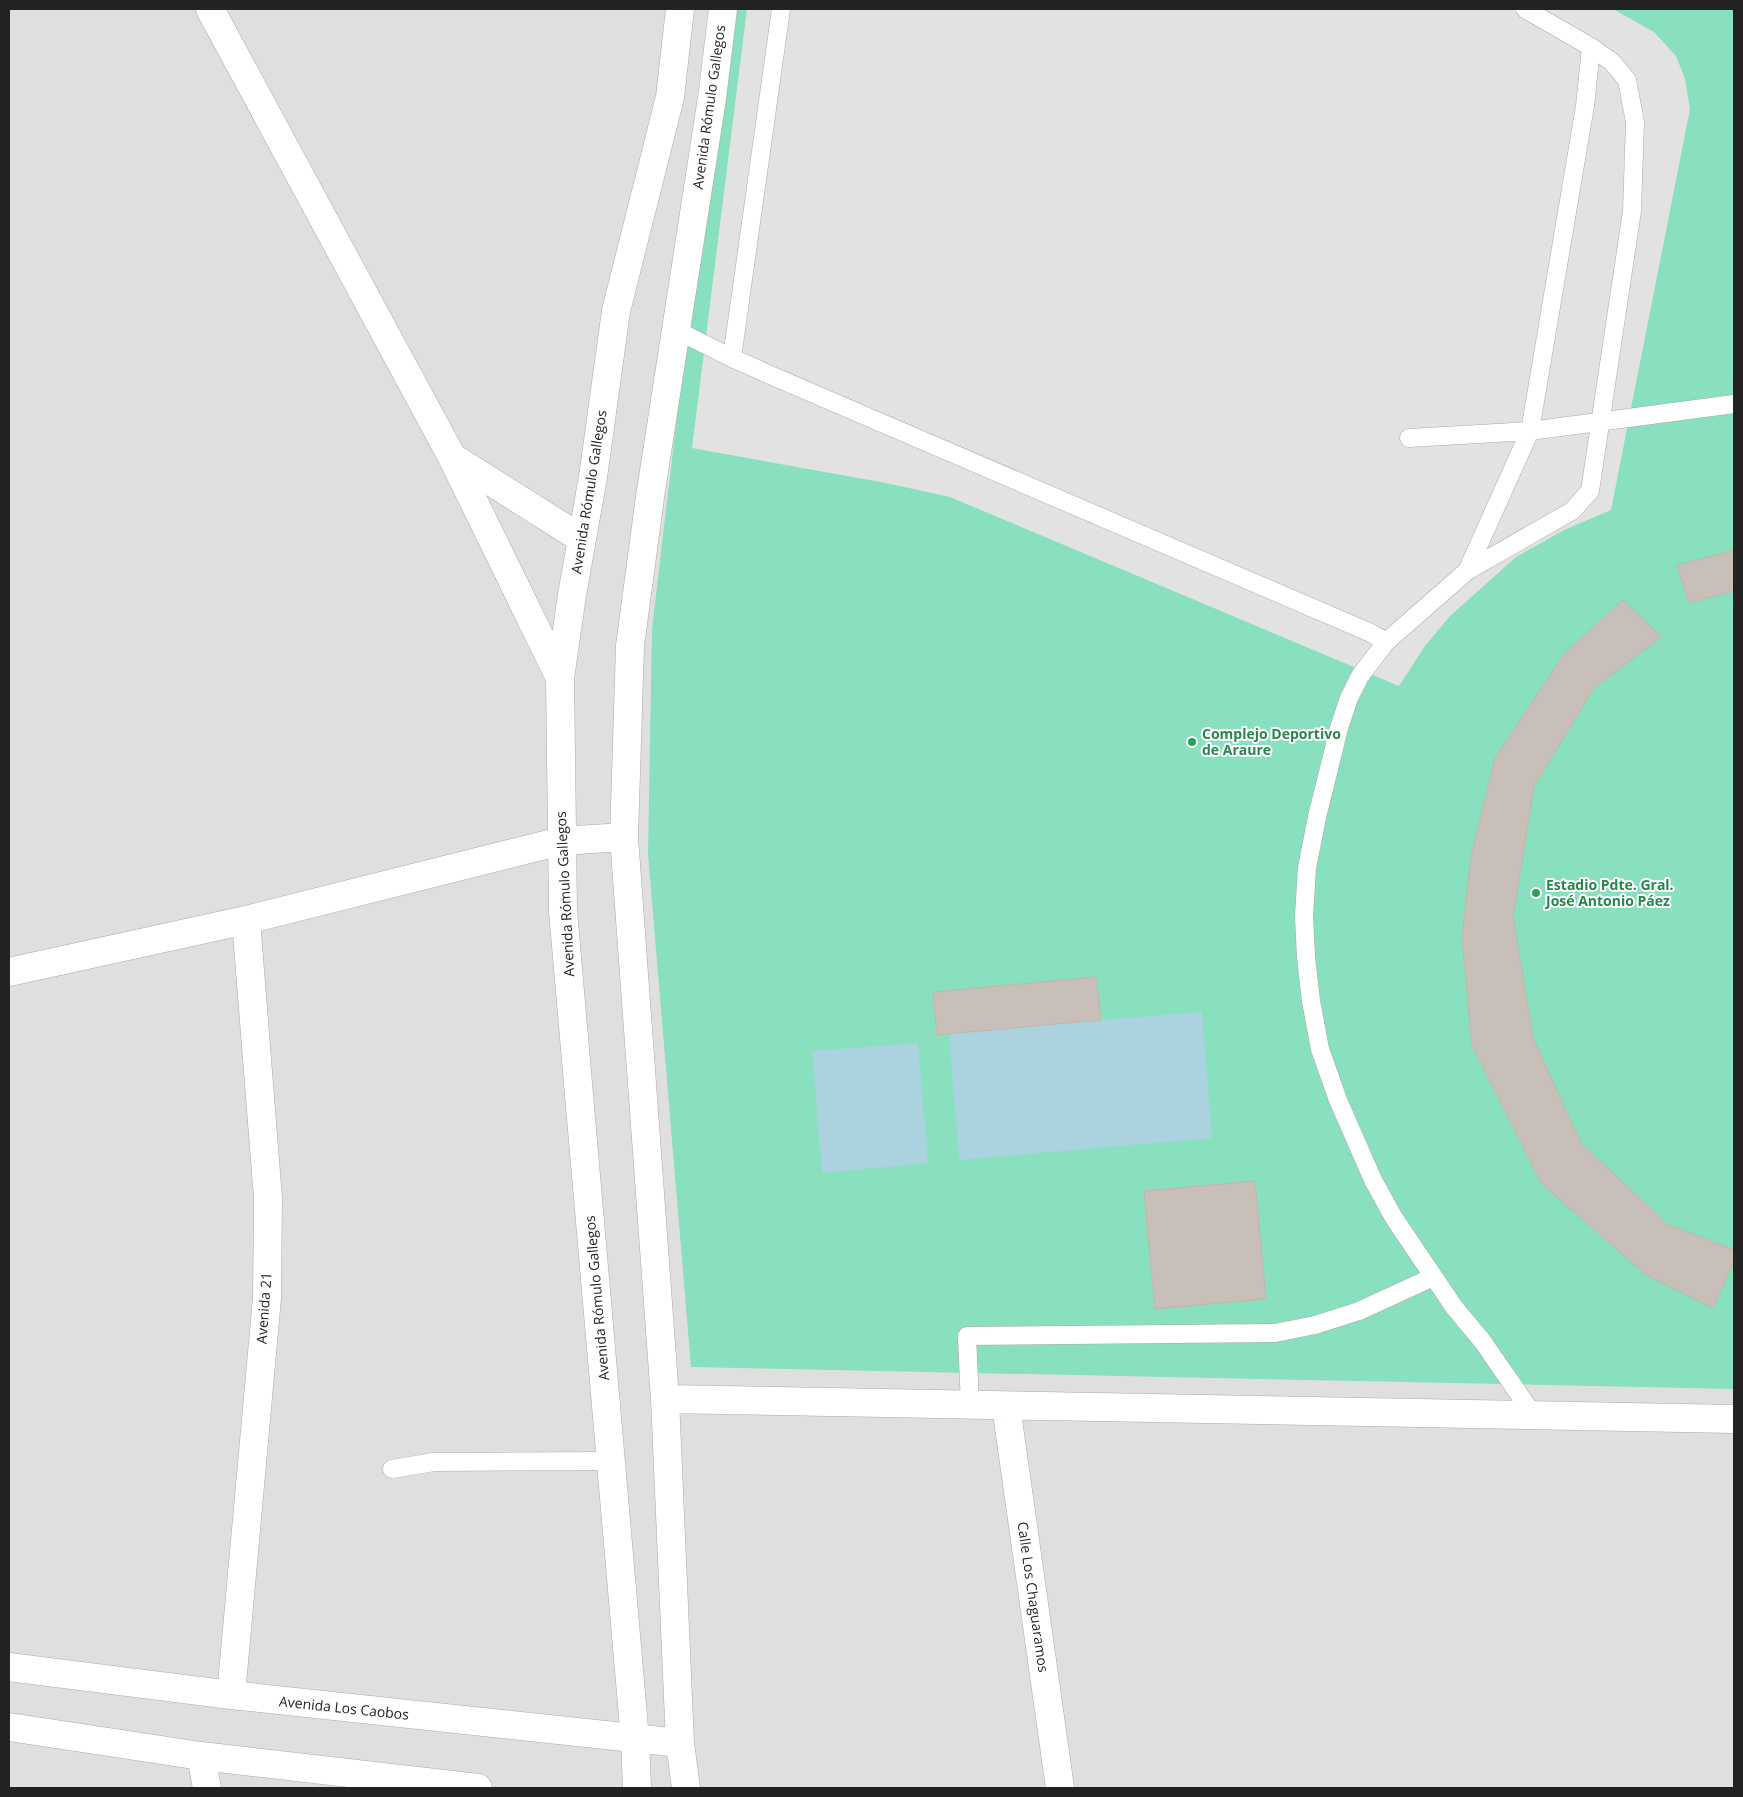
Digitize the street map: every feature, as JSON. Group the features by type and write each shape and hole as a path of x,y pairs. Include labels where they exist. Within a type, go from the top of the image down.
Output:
{"street":[{"path":"210,9 452,457 560,678"},
{"name":"Avenida Rómulo Gallegos","path":"637,1788 635,1739 563,911 560,678 593,477 616,311 670,97 680,9"},
{"name":"Avenida Rómulo Gallegos","path":"686,1788 680,1743 665,1399 624,838 630,646 650,498 712,98 723,9"},
{"path":"452,457 582,539"},
{"path":"9,972 246,920 561,841 624,838"},
{"name":"Avenida 21","path":"231,1696 266,1298 268,1198 246,920"},
{"path":"665,1399 1734,1419"},
{"name":"Calle Los Chaguaramos","path":"1006,1406 1060,1788"},
{"name":"Avenida Los Caobos","path":"9,1667 231,1696 680,1743"},
{"path":"9,1727 201,1756 478,1788"},
{"path":"201,1756 207,1788"}],"lane":[{"path":"732,358 781,9"},
{"path":"1525,9 1591,47 1612,62 1627,80 1635,122 1632,211 1590,491 1572,511 1467,571 1386,642 1360,676 1349,698 1339,728 1316,817 1307,868 1304,916 1311,1001 1320,1049 1338,1100 1373,1180 1394,1218 1433,1277 1454,1307 1483,1342 1534,1416"},
{"path":"1467,571 1530,431 1585,106 1591,47"},
{"path":"676,330 732,358 1371,633 1386,642"},
{"path":"1409,438 1530,431 1734,404"},
{"path":"970,1405 967,1336 1275,1333 1314,1325 1360,1310 1433,1277"},
{"path":"392,1469 434,1462 611,1461"}],"shaded area":[{"path":"9,9 1734,9 1734,1788 9,1788"},
{"path":"747,9 1613,9 1654,32 1676,56 1685,79 1690,109 1611,510 1564,530 1516,557 1450,616 1425,646 1399,686 950,497 886,483 692,448"}],"green space":[{"name":"Complejo Deportivo de Araure","path":"725,9 1734,9 1734,1389 691,1367 648,854 652,629"}],"water":[{"path":"1202,1012 1212,1138 959,1160 949,1034"},
{"path":"918,1043 928,1163 822,1173 812,1051"}],"building":[{"path":"1734,550 1734,591 1689,603 1677,565"},
{"path":"1623,600 1661,637 1594,688 1534,786 1513,917 1533,1038 1581,1143 1667,1224 1734,1250 1734,1261 1713,1308 1646,1275 1541,1183 1472,1046 1462,937 1471,857 1495,758 1564,654"},
{"path":"1096,977 1101,1020 937,1035 933,992"},
{"path":"1255,1181 1266,1299 1155,1309 1144,1191"}],"place":[{"name":"Complejo Deportivo de Araure","path":"1192,742"},
{"name":"Estadio Pdte. Gral. José Antonio Páez","path":"1536,893"}]}
